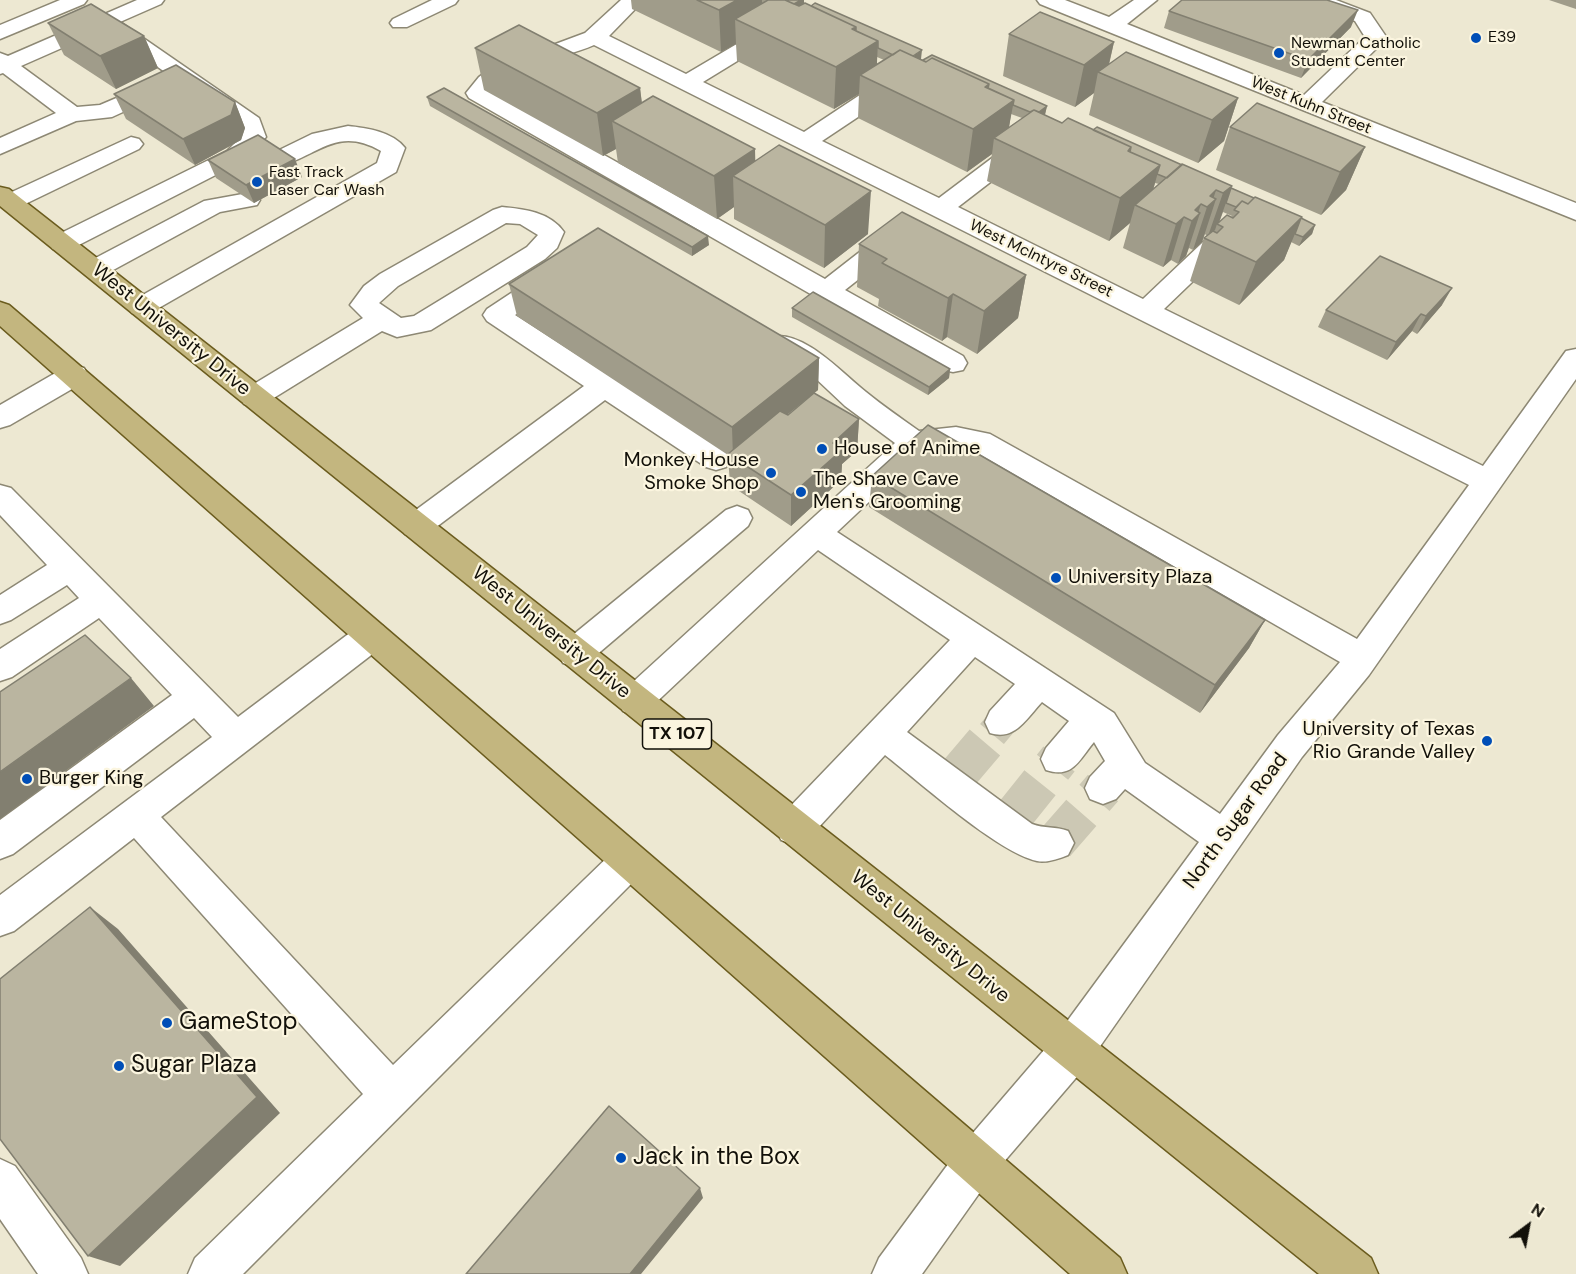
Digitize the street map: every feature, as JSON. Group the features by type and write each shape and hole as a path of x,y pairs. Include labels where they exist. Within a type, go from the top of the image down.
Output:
{"main road":[{"name":"West University Drive","path":"5,198 1355,1274"},
{"path":"0,311 1104,1274"}],"street":[{"path":"0,33 77,0"},
{"path":"2,64 154,0"},
{"path":"400,23 448,0"},
{"path":"634,0 594,37 528,60 493,78 481,86 477,93 953,363"},
{"name":"West Kuhn Street","path":"1047,0 1576,212"},
{"path":"1111,26 1147,0"},
{"path":"1306,104 1376,38 1363,17 1317,0"},
{"path":"62,243 235,156 254,137 251,123 105,21"},
{"path":"686,83 782,22"},
{"name":"West McIntyre Street","path":"594,37 805,142 925,216 1146,311 1488,481"},
{"path":"2,64 72,114"},
{"path":"805,142 911,82 880,68"},
{"path":"0,147 72,114 104,112 184,76"},
{"path":"1324,140 1345,120"},
{"path":"95,269 223,218 388,167 393,148 376,137 356,132 322,137 277,160"},
{"path":"297,173 376,137"},
{"path":"826,292 1030,137"},
{"path":"5,198 131,144"},
{"path":"502,215 526,217 551,232 548,242 536,253 421,324 397,328 381,319 363,304 373,291 486,223 502,215"},
{"path":"141,307 223,218"},
{"path":"1146,311 1234,226"},
{"path":"574,263 496,315 716,459"},
{"path":"254,397 381,319"},
{"path":"762,333 822,368 855,399 914,442"},
{"name":"North Sugar Road","path":"895,1274 975,1163 1072,1050 1290,746 1362,658 1576,358"},
{"path":"0,418 74,375"},
{"path":"416,526 604,386"},
{"path":"635,701 914,442 956,438 980,441 1362,658"},
{"path":"2,501 237,739"},
{"path":"575,653 737,518"},
{"path":"816,533 1102,724 1114,776 1132,774 1224,838"},
{"path":"0,611 69,567"},
{"path":"0,667 101,600"},
{"path":"0,918 372,636"},
{"path":"794,828 973,637"},
{"path":"1002,722 1039,682"},
{"path":"0,842 196,697"},
{"path":"1059,759 1092,718"},
{"path":"883,734 954,778 1010,820 1019,836 1038,844 1055,843"},
{"path":"136,815 392,1095"},
{"path":"211,1274 629,861"},
{"path":"0,1181 65,1274"}],"building":[{"path":"697,0 737,0 719,10"},
{"path":"768,0 785,0 799,6 805,3 856,27 852,29 878,41 836,67 735,19"},
{"path":"785,0 801,0 794,4"},
{"name":"Newman Catholic Student Center","path":"1182,0 1327,0 1358,10 1308,60 1169,11"},
{"path":"815,3 922,50 913,56 900,50 893,55 878,48 878,41 856,31 856,27 811,6"},
{"path":"91,4 144,36 100,56 48,23"},
{"path":"1040,12 1114,42 1084,65 1009,34"},
{"path":"519,25 640,88 597,113 475,48"},
{"path":"900,50 926,62 932,58 989,84 985,87 1014,100 973,129 860,75"},
{"path":"1126,52 1238,98 1212,120 1098,72"},
{"path":"932,55 1047,106 1039,112 1034,110 1030,112 1013,105 1014,100 988,88 989,84 932,58 926,62 923,60"},
{"path":"176,65 235,102 231,115 183,139 114,94"},
{"path":"444,88 708,236 692,247 427,97"},
{"path":"653,96 755,149 714,176 612,121"},
{"path":"1257,103 1365,147 1340,172 1230,127"},
{"path":"1034,110 1062,123 1068,118 1131,147 1128,151 1160,165 1120,198 994,138"},
{"path":"1097,127 1182,165 1167,178 1157,174 1160,165 1130,152 1131,147 1093,130"},
{"path":"258,135 295,159 246,185 208,160"},
{"path":"779,145 871,191 825,225 733,176"},
{"path":"1182,164 1232,186 1223,193 1216,190 1210,196 1216,199 1207,207 1201,204 1195,210 1200,213 1192,221 1184,217 1176,224 1135,205"},
{"path":"1231,188 1254,198 1248,204 1242,201 1236,207 1226,203"},
{"path":"1255,197 1302,217 1256,262 1204,238 1213,231 1217,233 1223,227 1217,224 1227,215 1233,218 1239,212 1234,210 1242,201 1248,204"},
{"path":"902,212 1026,275 984,311 953,294 948,298 882,263 887,259 859,244"},
{"path":"1301,218 1315,225 1303,237 1295,234"},
{"path":"598,228 819,358 732,427 509,284"},
{"path":"1380,256 1452,288 1426,316 1421,314 1396,342 1326,310"},
{"path":"813,292 950,369 929,387 792,308"},
{"path":"814,393 859,419 833,443 843,449 791,495 728,454 780,411 788,415"},
{"path":"928,425 1265,620 1215,685 872,476"},
{"path":"85,635 131,678 0,772 0,692"},
{"name":"Sugar Plaza","path":"90,907 257,1097 88,1256 0,1139 0,979"},
{"name":"Jack in the Box","path":"609,1106 700,1188 630,1274 466,1274"}],"tunnel":[{"path":"992,734 1002,722"},
{"path":"959,773 993,733"},
{"path":"1015,814 1059,759"},
{"path":"1055,843 1103,788"}],"place":[{"name":"E39","path":"1476,38"},
{"name":"Newman Catholic Student Center","path":"1279,53"},
{"name":"Fast Track Laser Car Wash","path":"257,182"},
{"name":"House of Anime","path":"822,449"},
{"name":"Monkey House Smoke Shop","path":"771,473"},
{"name":"The Shave Cave Men's Grooming","path":"801,492"},
{"name":"University Plaza","path":"1056,578"},
{"name":"University of Texas Rio Grande Valley","path":"1487,741"},
{"name":"Burger King","path":"27,779"},
{"name":"GameStop","path":"167,1023"},
{"name":"Sugar Plaza","path":"119,1066"},
{"name":"Jack in the Box","path":"621,1158"}]}
